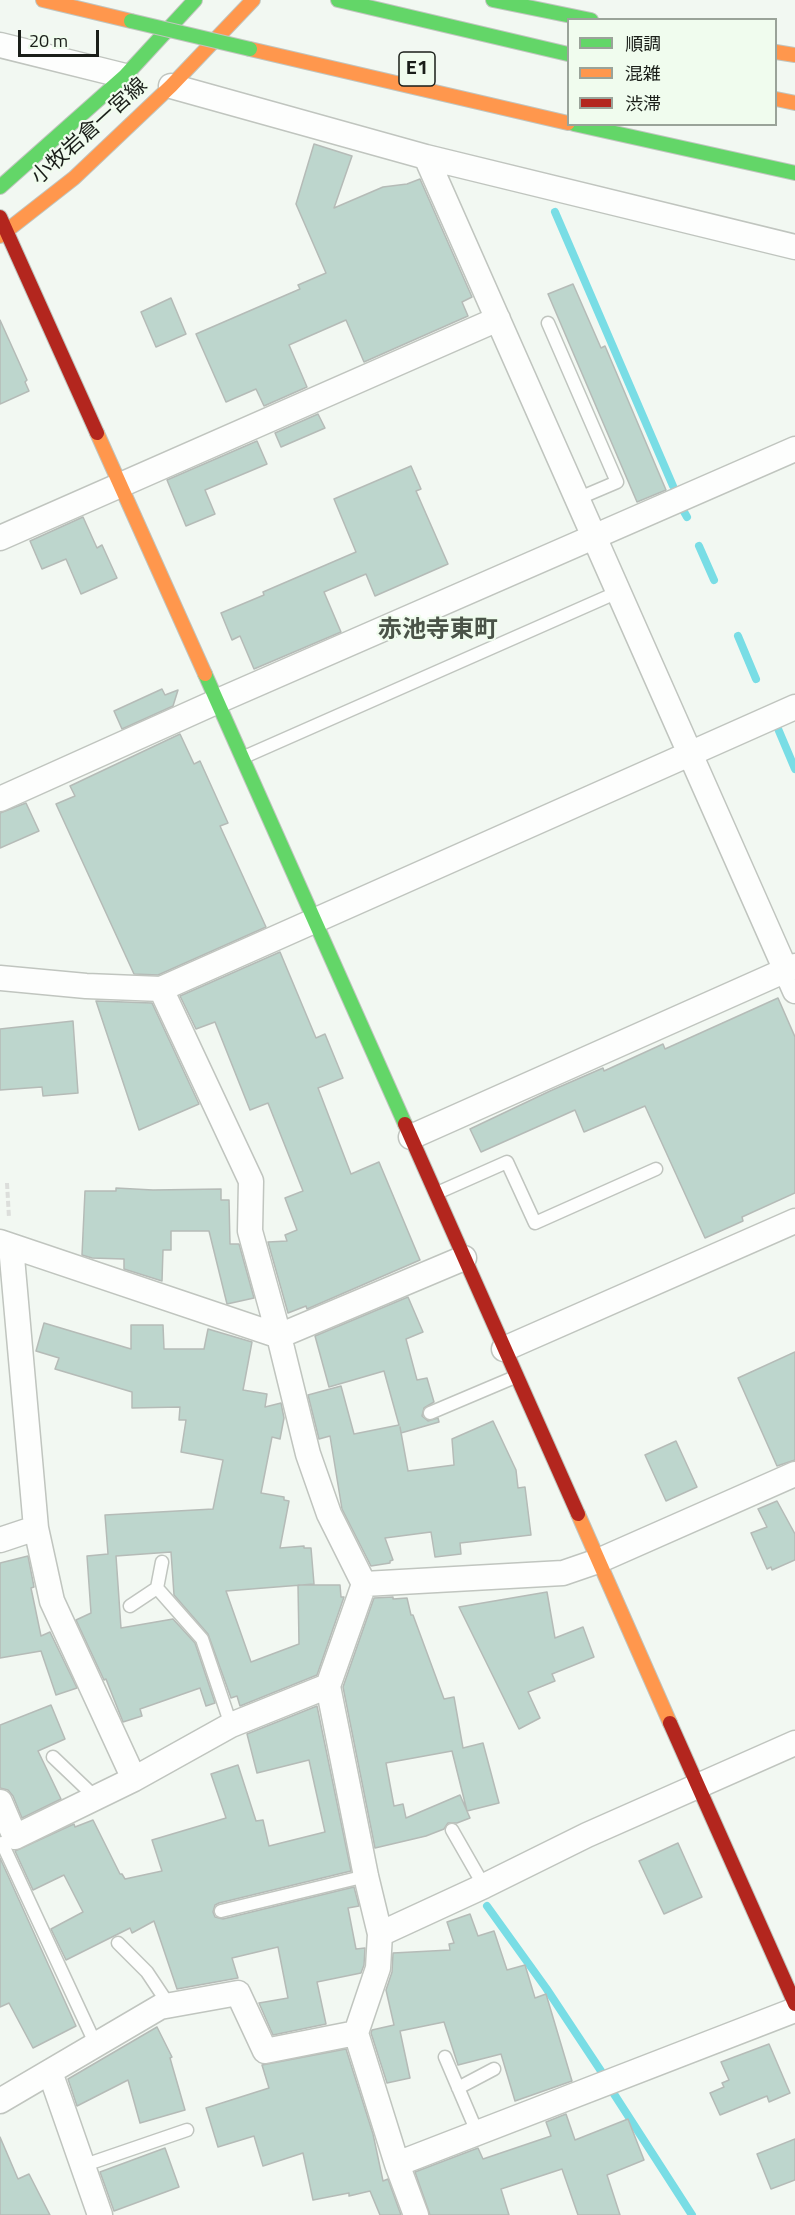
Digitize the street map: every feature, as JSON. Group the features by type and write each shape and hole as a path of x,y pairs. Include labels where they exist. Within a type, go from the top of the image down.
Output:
{"main road":[{"path":"43,0 567,123"},
{"name":"小牧岩倉一宮線","path":"0,187 125,76 195,0"},
{"name":"小牧岩倉一宮線","path":"3,234 74,178 171,86 253,0"},
{"name":"E1","path":"338,0 567,54"},
{"path":"493,0 581,18"},
{"path":"172,12 195,17"},
{"path":"218,22 242,28"},
{"path":"777,52 795,55"},
{"path":"777,99 795,103"},
{"path":"583,126 795,173"},
{"path":"0,217 3,234 218,701 795,2004"}],"street":[{"path":"0,45 125,76"},
{"path":"171,86 426,157 795,247"},
{"path":"411,1137 792,976 690,754 426,157"},
{"path":"0,538 498,319"},
{"path":"0,799 218,701 795,449"},
{"path":"0,978 86,986 161,989 795,707"},
{"path":"161,989 251,1181 250,1231 308,1454 329,1514 364,1584 328,1686 380,1934 378,1968 356,2033 397,2164 416,2215"},
{"path":"504,1349 795,1221"},
{"path":"134,1779 52,1601 36,1528 5,1244 279,1336 464,1258"},
{"path":"364,1584 563,1573 598,1561 795,1474"},
{"path":"0,1540 36,1528"},
{"path":"0,1802 6,1841 134,1779 231,1725 328,1686"},
{"path":"380,1934 587,1835 795,1743"},
{"path":"0,2101 159,2007 238,1993 265,2051 356,2033"},
{"path":"397,2164 795,2010"},
{"path":"50,2072 100,2215"}],"lane":[{"path":"548,323 617,482 577,499"},
{"path":"243,758 618,592"},
{"path":"435,1194 507,1162 535,1223 656,1169"},
{"path":"430,1413 516,1377"},
{"path":"130,1606 157,1588 162,1562"},
{"path":"157,1588 202,1639 231,1725"},
{"path":"53,1757 95,1797"},
{"path":"452,1830 484,1886"},
{"path":"6,1841 96,2045"},
{"path":"221,1911 366,1876"},
{"path":"118,1943 147,1972 170,2005"},
{"path":"446,2056 477,2132"},
{"path":"458,2088 494,2069"},
{"path":"82,2166 187,2130"}],"path":[{"path":"5,1244 7,1183"}],"building":[{"path":"314,144 352,156 334,208 383,187 407,184 420,179 472,297 462,302 468,316 364,362 346,320 289,345 307,387 264,406 256,389 226,402 196,334 300,289 298,285 326,273 296,204"},
{"path":"573,284 601,348 605,346 666,490 637,502 548,294"},
{"path":"171,298 186,334 156,347 141,312"},
{"path":"0,320 27,380 25,382 29,391 0,404"},
{"path":"318,414 325,428 281,447 275,433"},
{"path":"257,441 267,464 205,490 215,514 186,526 167,480"},
{"path":"411,466 421,489 416,491 448,564 375,596 366,574 324,592 341,632 254,669 240,636 232,640 221,613 264,595 263,592 356,552 334,499"},
{"path":"83,517 97,548 102,545 117,578 81,594 66,559 42,569 30,541"},
{"path":"162,689 165,695 178,690 173,706 122,729 114,711"},
{"path":"180,734 194,764 200,761 228,823 220,826 266,927 158,975 134,974 56,804 75,796 70,786"},
{"path":"26,803 39,831 0,848 0,813"},
{"path":"280,952 316,1038 325,1034 343,1078 318,1088 351,1174 379,1162 420,1260 307,1309 306,1306 288,1313 268,1242 287,1241 285,1235 297,1230 285,1198 303,1191 268,1103 250,1110 215,1022 196,1029 180,996"},
{"path":"778,998 795,1037 795,1193 742,1217 743,1221 705,1238 645,1106 584,1132 575,1110 481,1152 470,1129 603,1068 604,1071 663,1044 665,1049"},
{"path":"96,1001 152,1003 199,1104 139,1130"},
{"path":"73,1021 78,1093 43,1096 42,1087 0,1090 0,1029"},
{"path":"116,1188 221,1189 221,1200 229,1200 230,1244 239,1244 254,1298 227,1304 209,1231 171,1231 171,1250 163,1250 162,1281 124,1269 124,1259 92,1258 82,1255 85,1191 116,1191"},
{"path":"408,1297 423,1332 406,1339 417,1380 427,1378 434,1402 424,1408 422,1416 428,1421 438,1418 439,1422 401,1433 408,1471 454,1465 452,1439 493,1421 516,1470 518,1488 525,1487 531,1535 460,1543 461,1554 435,1557 431,1532 385,1538 393,1560 390,1563 371,1566 342,1509 330,1436 319,1439 308,1395 341,1386 354,1434 399,1425 384,1371 329,1387 315,1336"},
{"path":"44,1323 131,1349 131,1325 163,1325 164,1349 204,1349 208,1329 252,1342 243,1390 267,1394 265,1407 281,1403 284,1418 280,1439 272,1437 261,1493 284,1497 284,1500 289,1501 280,1548 304,1546 304,1548 311,1548 314,1584 301,1585 340,1585 341,1597 344,1597 317,1675 240,1706 237,1696 231,1698 208,1634 174,1595 171,1552 116,1556 121,1628 173,1619 195,1643 215,1703 206,1706 200,1688 140,1709 142,1716 123,1722 106,1679 104,1680 76,1620 91,1613 87,1556 108,1554 105,1515 213,1509 223,1460 181,1452 186,1420 179,1420 180,1407 132,1408 132,1392 55,1369 59,1358 36,1351","holes":["298,1585 299,1644 251,1662 226,1591"]},
{"path":"795,1352 795,1460 777,1466 738,1378"},
{"path":"676,1441 697,1487 666,1501 645,1455"},
{"path":"777,1501 795,1534 795,1560 772,1570 771,1567 767,1569 751,1533 767,1527 758,1509"},
{"path":"28,1556 34,1587 31,1588 41,1636 50,1632 77,1688 56,1695 41,1651 0,1658 0,1563"},
{"path":"547,1592 555,1638 583,1627 594,1657 552,1674 555,1681 528,1692 540,1718 519,1729 459,1607"},
{"path":"393,1597 393,1599 407,1598 411,1615 413,1615 444,1699 454,1697 463,1748 483,1743 499,1803 467,1811 452,1751 386,1763 394,1806 403,1804 406,1818 460,1795 470,1818 457,1823 448,1823 444,1829 426,1836 375,1848 343,1687 374,1598"},
{"path":"51,1705 65,1739 38,1751 61,1799 22,1818 13,1796 8,1790 0,1788 0,1725"},
{"path":"317,1706 351,1871 219,1903 215,1905 213,1912 215,1917 223,1919 354,1887 359,1906 348,1908 356,1949 365,1948 364,1965 361,1973 317,1982 326,2024 273,2035 259,2003 288,1998 278,1947 232,1958 238,1978 177,1989 154,1921 132,1933 130,1928 66,1960 51,1929 83,1912 64,1875 33,1890 15,1851 74,1824 75,1827 93,1820 120,1874 125,1879 162,1871 152,1840 226,1818 211,1774 238,1765 256,1821 263,1820 269,1846 325,1832 309,1760 257,1773 247,1734"},
{"path":"678,1843 702,1897 664,1914 639,1861"},
{"path":"0,1858 76,2026 33,2048 9,2003 0,2007"},
{"path":"470,1914 478,1936 494,1931 507,1970 525,1965 535,1998 546,1994 572,2081 515,2101 501,2054 458,2065 444,2022 400,2031 410,2078 387,2083 371,2033 372,2030 394,2025 386,1990 392,1972 393,1953 450,1950 449,1944 454,1943 447,1922"},
{"path":"157,2027 172,2057 170,2058 185,2110 140,2123 128,2080 77,2106 68,2079"},
{"path":"769,2044 790,2093 769,2102 767,2096 720,2115 710,2093 724,2087 722,2083 729,2080 721,2062"},
{"path":"346,2049 373,2134 383,2181 388,2179 401,2215 380,2215 370,2191 313,2200 303,2153 263,2166 254,2136 218,2147 206,2108 269,2088 262,2065"},
{"path":"566,2114 575,2140 628,2119 644,2160 607,2175 620,2215 578,2215 562,2169 501,2189 509,2215 430,2215 415,2172 478,2148 483,2159 551,2136 546,2122"},
{"path":"0,2137 18,2179 29,2174 50,2215 0,2215"},
{"path":"795,2139 795,2180 771,2189 757,2154"},
{"path":"165,2148 179,2187 114,2211 100,2172"}],"waterway":[{"path":"555,212 673,486"},
{"path":"683,510 687,517"},
{"path":"699,546 714,580"},
{"path":"738,636 756,679"},
{"path":"776,724 795,769"},
{"path":"487,1906 546,1988 601,2071"},
{"path":"614,2094 692,2215"}],"traffic: fast":[{"path":"0,187 125,76 195,0"},
{"path":"338,0 567,54"},
{"path":"493,0 581,18"},
{"path":"131,21 250,49"},
{"path":"583,126 795,173"},
{"path":"205,674 405,1124"}],"traffic: slow":[{"path":"43,0 131,21"},
{"path":"0,236 74,178 171,86 253,0"},
{"path":"250,49 567,123"},
{"path":"777,52 795,55"},
{"path":"777,99 795,103"},
{"path":"97,433 205,674"},
{"path":"578,1514 670,1723"}],"traffic: jam":[{"path":"0,217 97,433"},
{"path":"405,1124 578,1514"},
{"path":"670,1723 795,2004"}],"district":[{"name":"赤池寺東町","path":"438,631"}]}
